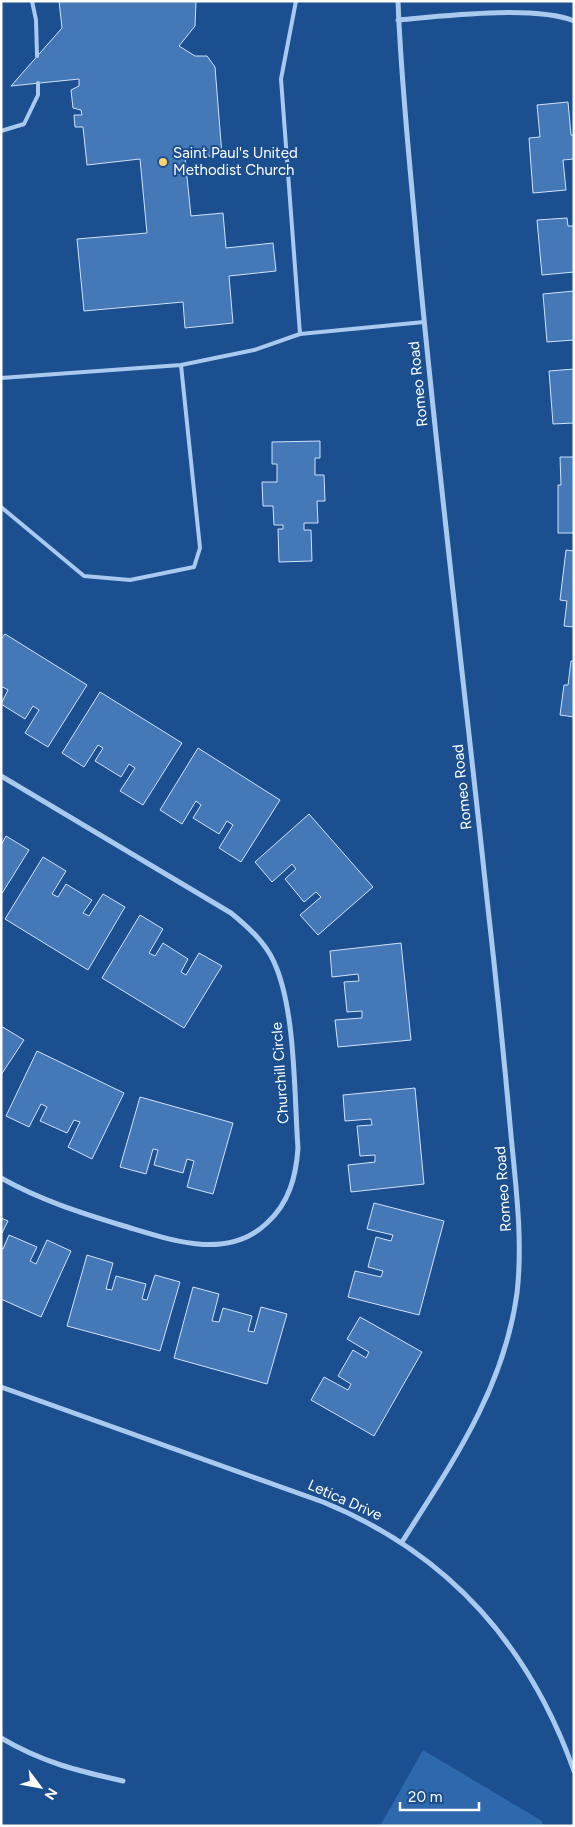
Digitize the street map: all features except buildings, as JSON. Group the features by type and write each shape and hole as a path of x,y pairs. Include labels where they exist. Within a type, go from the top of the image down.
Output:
{"street":[{"name":"Romeo Road","path":"398,1 398,20 424,322 504,1057 520,1253 516,1294 508,1342 490,1394 467,1437 402,1542"},
{"path":"398,20 511,13 564,17 574,21"},
{"name":"Churchill Circle","path":"1,776 231,913 258,938 274,962 286,999 298,1148 296,1172 285,1201 273,1218 255,1235 233,1244 190,1243 152,1234 30,1195 1,1178"},
{"name":"Letica Drive","path":"1,1387 323,1502 371,1524 402,1542 456,1584 517,1654 543,1698 574,1771"},
{"path":"1,1738 31,1755 62,1767 123,1781"}],"lane":[{"path":"32,1 36,20 37,56"},
{"path":"296,1 281,79 300,334"},
{"path":"1,131 24,124 38,95 38,83"},
{"path":"1,378 181,365 254,350 300,334 424,322"},
{"path":"1,507 84,576 130,580 194,567 200,548 181,365"}],"shaded area":[{"path":"423,1750 542,1821 543,1826 380,1826"}],"place":[{"name":"Saint Paul's United Methodist Church","path":"163,162"}]}
